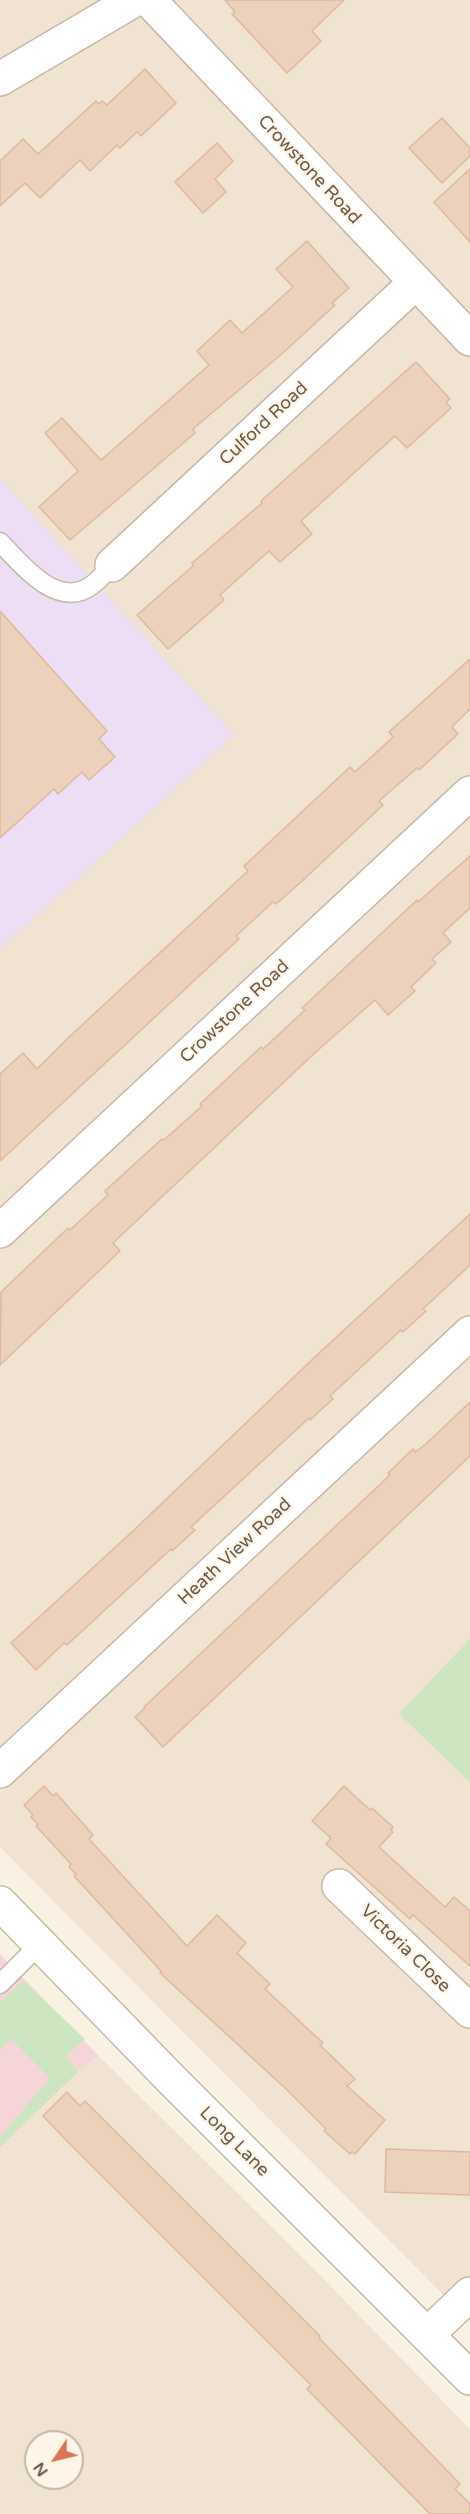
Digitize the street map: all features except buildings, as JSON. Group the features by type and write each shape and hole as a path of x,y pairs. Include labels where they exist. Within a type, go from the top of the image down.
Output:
{"street":[{"path":"0,79 128,2"},
{"name":"Crowstone Road","path":"128,2 416,283 470,339"},
{"name":"Culford Road","path":"112,565 416,283"},
{"name":"Crowstone Road","path":"0,1231 470,793"},
{"name":"Heath View Road","path":"0,1771 470,1333"},
{"name":"Victoria Close","path":"339,1886 470,2011"},
{"name":"Long Lane","path":"0,1903 163,2072 470,2378"},
{"path":"427,2335 470,2294"}],"lane":[{"path":"0,542 32,576 49,586 71,593 92,586 112,565"},
{"path":"0,1984 40,1944"}],"shaded area":[{"path":"0,0 470,0 470,2322 0,1847"},
{"path":"0,479 234,735 0,949"},
{"path":"0,1954 99,2056 78,2072 0,2147"},
{"path":"99,2056 303,2258 470,2429 470,2514 0,2514 0,2147 78,2072"}],"green space":[{"path":"470,1639 470,1782 399,1714"},
{"path":"23,1980 85,2039 66,2056 78,2072 0,2147 0,2137 50,2078 11,2039 0,2051 0,2003"}]}
